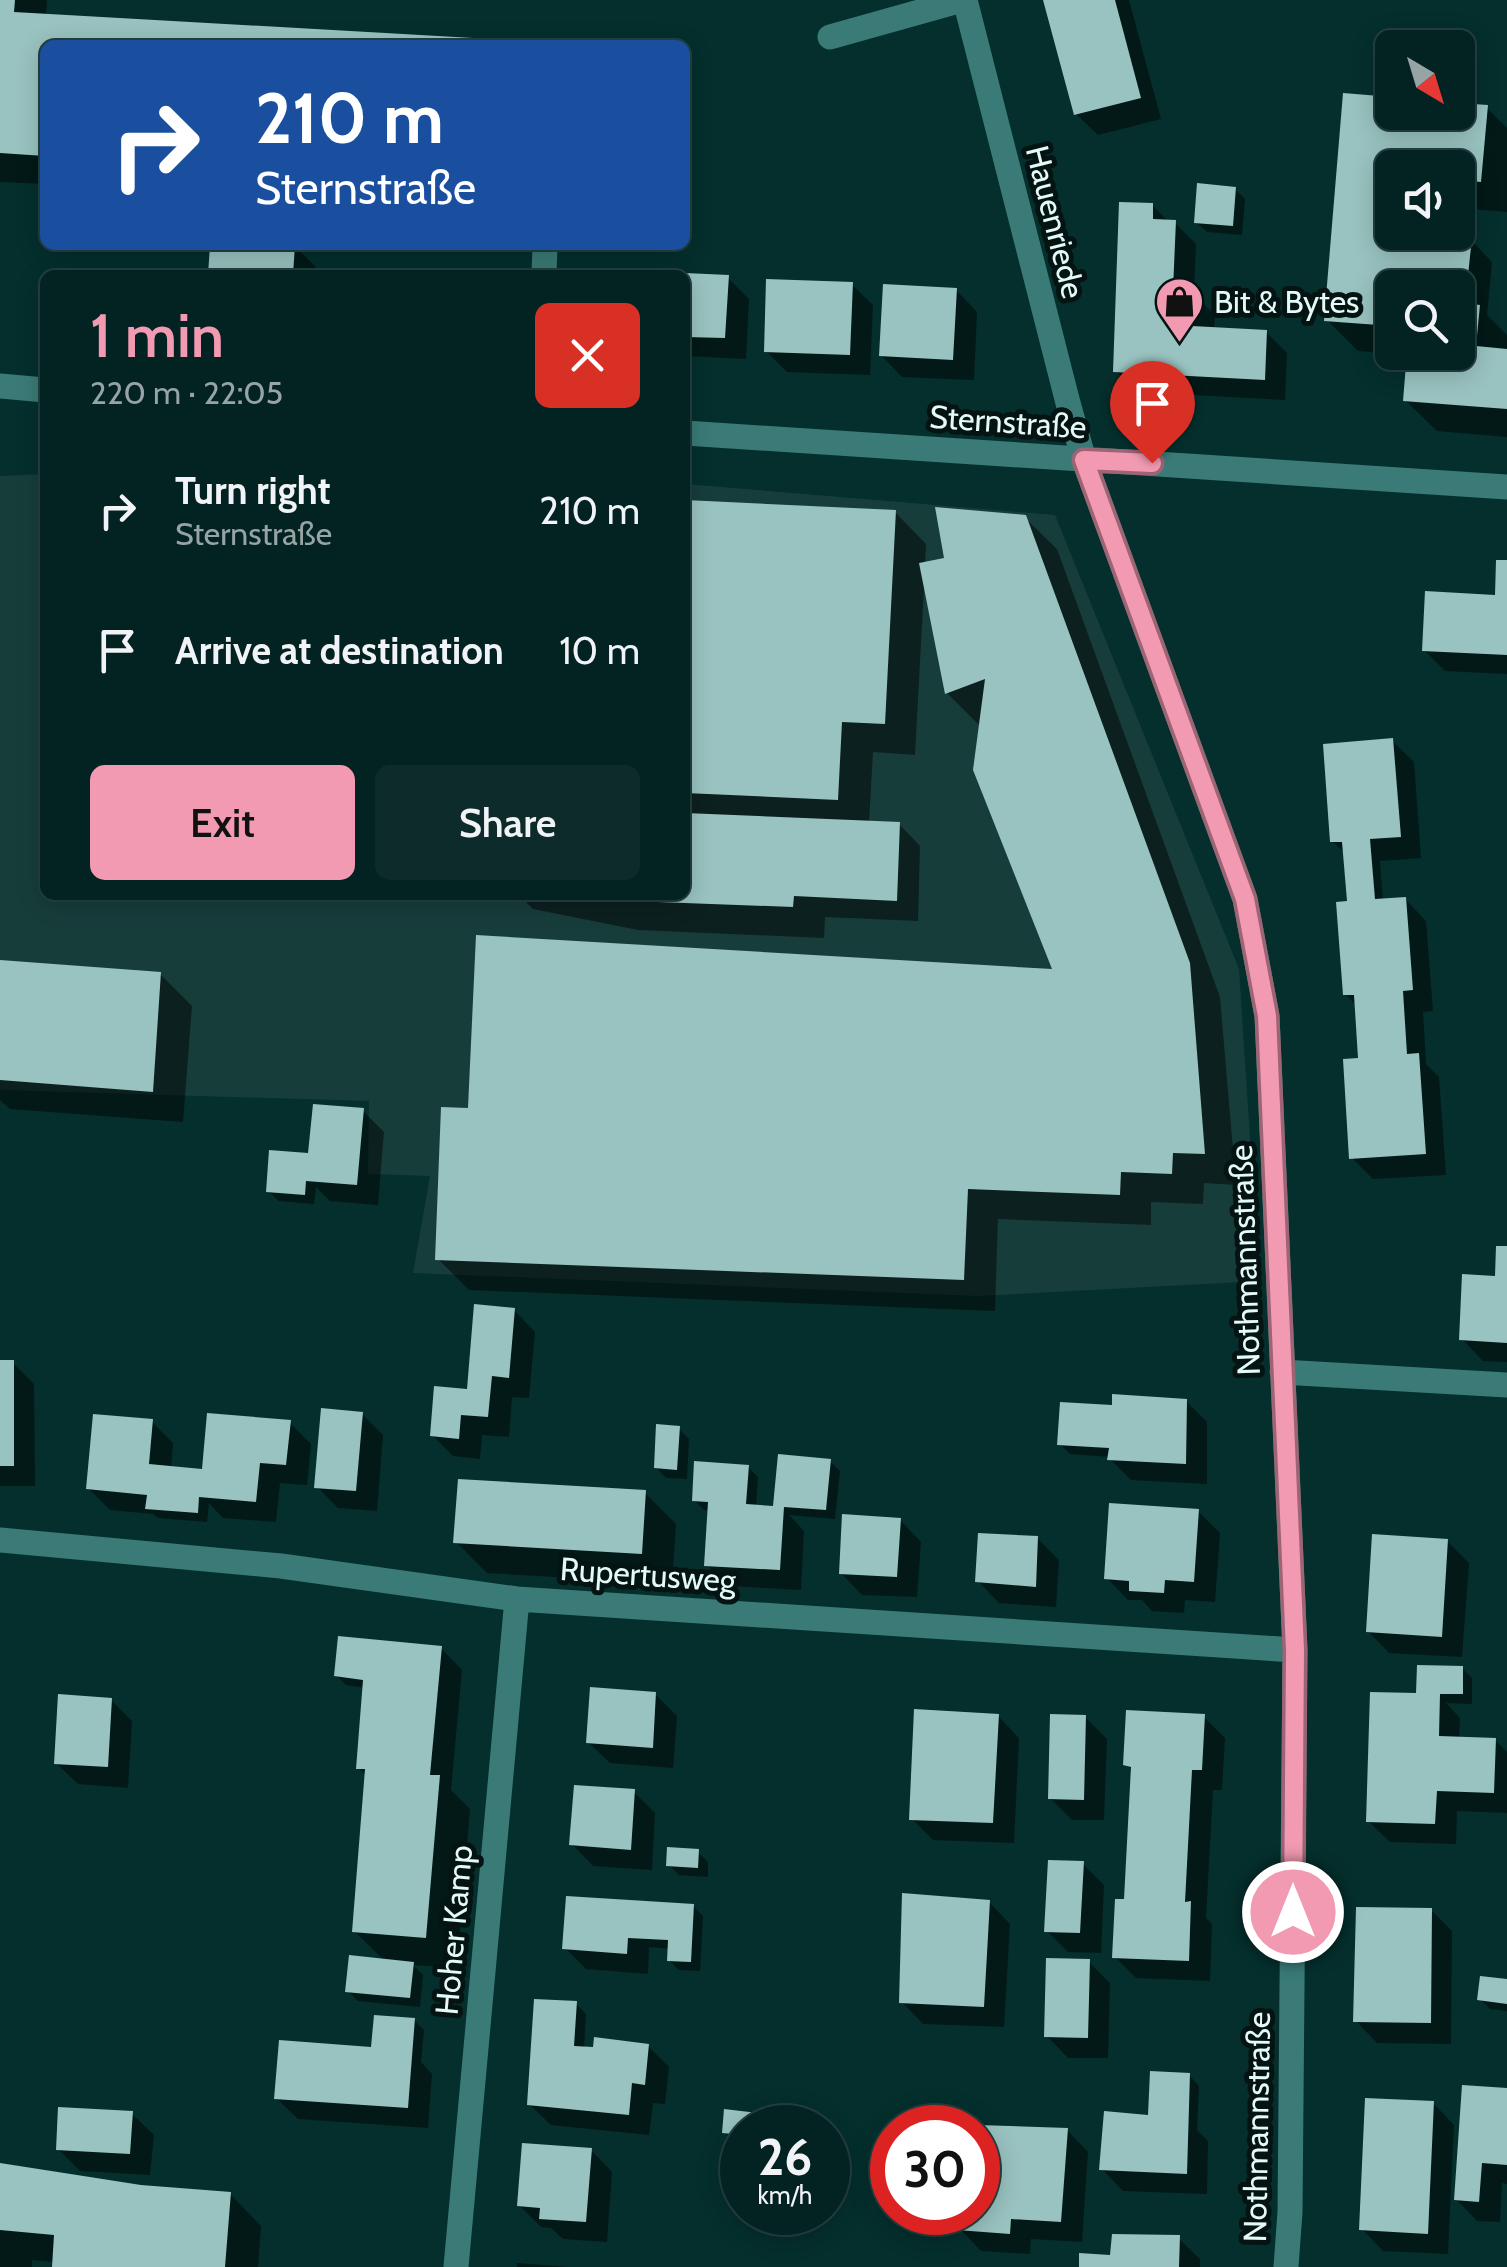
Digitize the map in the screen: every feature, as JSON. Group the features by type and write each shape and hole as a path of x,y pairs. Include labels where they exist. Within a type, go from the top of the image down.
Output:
{"street":[{"path":"830,37 963,0"},
{"name":"Hauenriede","path":"963,0 1084,460"},
{"path":"0,386 40,390"},
{"name":"Sternstraße","path":"690,433 1507,487"},
{"name":"Nothmannstraße","path":"1084,460 1245,899 1267,1016 1295,1650 1290,2212 1286,2267"},
{"path":"1282,1372 1507,1384"},
{"name":"Rupertusweg","path":"0,1540 281,1566 517,1599 1295,1650"},
{"name":"Hoher Kamp","path":"456,2267 517,1599"}],"shaded area":[{"path":"40,474 40,900 690,900 690,484 1055,515 1239,969 1255,1214 1242,1282 978,1296 413,1273 430,1176 368,1174 369,1101 0,1090 0,476"}],"building":[{"path":"0,0 15,0 14,12 473,38 40,40 40,156 0,153"},
{"path":"1043,0 1115,0 1141,98 1074,115"},
{"path":"1343,93 1375,96 1375,130 1475,130 1475,104 1488,105 1481,182 1475,181 1475,150 1375,150 1375,250 1471,250 1469,270 1375,270 1375,325 1324,321"},
{"path":"1197,183 1236,187 1233,226 1194,223"},
{"path":"1119,202 1153,203 1153,219 1176,220 1173,290 1194,291 1192,326 1267,330 1265,380 1113,372"},
{"path":"210,250 295,250 293,270 208,270"},
{"path":"690,273 729,275 725,338 690,337"},
{"path":"766,279 853,282 850,355 764,352"},
{"path":"883,284 957,288 953,360 879,356"},
{"path":"1475,304 1480,305 1476,346 1507,349 1507,409 1403,401 1406,370 1475,370"},
{"path":"690,500 896,510 885,724 842,722 838,800 690,793"},
{"path":"935,507 1026,515 1190,963 1205,1154 1173,1153 1172,1174 1121,1172 1120,1195 968,1189 964,1280 435,1260 441,1107 468,1108 476,935 1052,969 973,770 985,679 945,694 919,563 944,558"},
{"path":"1496,560 1507,560 1507,655 1422,651 1425,591 1495,595"},
{"path":"1393,738 1401,837 1370,839 1375,899 1406,897 1413,990 1403,991 1407,1054 1419,1053 1426,1154 1349,1159 1343,1059 1358,1058 1354,995 1343,995 1336,902 1347,901 1342,842 1330,842 1323,744"},
{"path":"690,813 900,822 897,901 794,896 793,907 605,900 690,900"},
{"path":"0,960 161,972 153,1092 0,1080"},
{"path":"313,1104 364,1108 357,1185 306,1181 305,1195 266,1192 269,1150 308,1153"},
{"path":"1496,1246 1507,1246 1507,1343 1459,1340 1462,1274 1495,1276"},
{"path":"474,1304 515,1308 509,1378 492,1376 488,1417 461,1415 459,1439 430,1436 434,1386 467,1389"},
{"path":"0,1360 14,1360 14,1466 0,1466"},
{"path":"1112,1394 1187,1399 1186,1464 1107,1460 1109,1448 1057,1445 1060,1402 1112,1405"},
{"path":"321,1408 363,1412 356,1491 314,1488"},
{"path":"207,1413 291,1420 286,1465 260,1463 256,1502 199,1497 198,1513 145,1509 147,1495 86,1489 93,1414 153,1419 149,1464 202,1469"},
{"path":"656,1424 680,1426 677,1470 654,1468"},
{"path":"778,1454 831,1459 826,1510 784,1507 780,1570 704,1566 708,1502 692,1501 694,1461 749,1465 746,1504 773,1506"},
{"path":"458,1479 646,1490 642,1554 453,1543"},
{"path":"1109,1503 1199,1509 1194,1582 1165,1580 1164,1593 1129,1591 1129,1581 1104,1579"},
{"path":"842,1514 901,1518 897,1577 839,1574"},
{"path":"978,1533 1038,1536 1036,1587 975,1582"},
{"path":"1372,1534 1448,1539 1442,1637 1366,1632"},
{"path":"338,1636 442,1646 430,1775 440,1775 426,1938 352,1932 365,1769 356,1769 363,1680 334,1676"},
{"path":"1417,1665 1463,1666 1463,1694 1440,1694 1439,1736 1496,1738 1494,1793 1437,1791 1435,1824 1366,1822 1370,1692 1416,1693"},
{"path":"590,1687 656,1692 653,1748 586,1743"},
{"path":"58,1694 112,1698 108,1767 54,1764"},
{"path":"914,1709 999,1714 993,1823 909,1820"},
{"path":"1126,1710 1205,1714 1202,1770 1192,1770 1185,1902 1191,1901 1189,1961 1112,1958 1115,1899 1124,1899 1131,1767 1123,1765"},
{"path":"1050,1714 1086,1715 1084,1800 1048,1799"},
{"path":"574,1785 635,1789 631,1850 569,1845"},
{"path":"667,1847 699,1849 698,1868 666,1866"},
{"path":"1048,1860 1084,1861 1080,1933 1044,1932"},
{"path":"902,1893 990,1900 984,2007 899,2003"},
{"path":"566,1896 694,1904 691,1962 667,1961 668,1940 628,1938 627,1954 562,1949"},
{"path":"1356,1907 1432,1908 1431,2023 1353,2022"},
{"path":"349,1955 414,1962 410,1998 345,1992"},
{"path":"1046,1958 1090,1959 1088,2038 1044,2037"},
{"path":"1480,1976 1507,1979 1507,2004 1477,2000"},
{"path":"534,1999 577,2001 574,2046 593,2047 594,2037 649,2044 645,2085 632,2083 629,2115 527,2105"},
{"path":"374,2015 415,2018 408,2108 274,2099 279,2040 371,2047"},
{"path":"1150,2071 1190,2073 1187,2174 1099,2170 1104,2111 1148,2115"},
{"path":"1462,2085 1507,2088 1507,2165 1482,2163 1479,2202 1454,2200"},
{"path":"1365,2098 1434,2101 1428,2234 1359,2230"},
{"path":"58,2107 133,2111 130,2154 56,2150"},
{"path":"1000,2126 1068,2128 1061,2222 1011,2219 1010,2234 1000,2233"},
{"path":"522,2143 592,2148 586,2222 539,2219 540,2208 517,2206"},
{"path":"0,2163 141,2185 231,2192 225,2267 52,2267 54,2235 0,2230"},
{"path":"1112,2234 1180,2235 1179,2267 1079,2267 1079,2253 1110,2255"}],"place":[{"name":"Bit & Bytes","path":"1179,344"}],"route":[{"path":"1152,463 1084,460 1245,899 1267,1016 1295,1650 1293,1912"}]}
